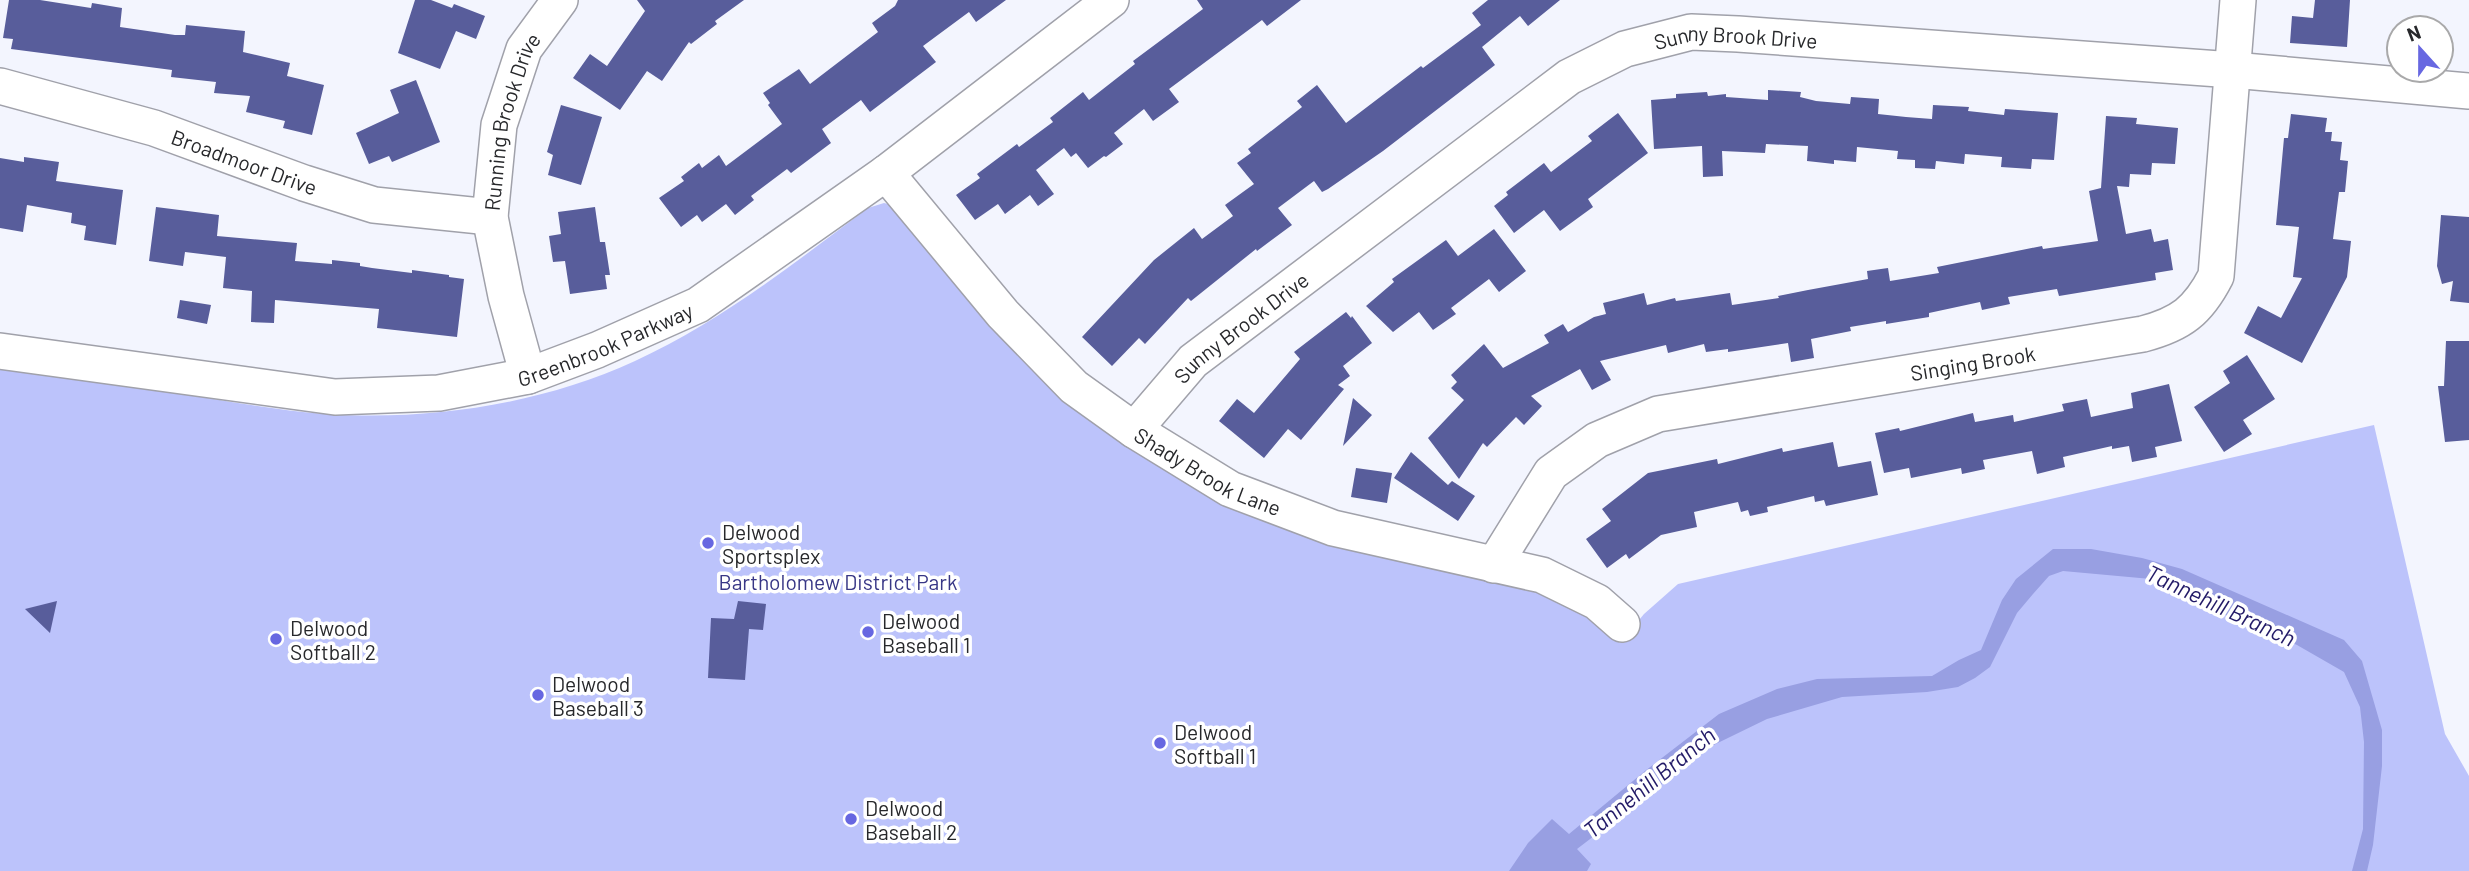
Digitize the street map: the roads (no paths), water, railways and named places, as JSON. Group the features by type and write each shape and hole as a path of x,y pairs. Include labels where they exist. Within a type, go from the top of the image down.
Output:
{"street":[{"name":"Running Brook Drive","path":"528,376 506,296 490,217 499,125 524,49 560,0"},
{"name":"Greenbrook Parkway","path":"0,351 335,397 439,393 528,376 597,351 698,305 886,173 1111,0"},
{"name":"Singing Brook","path":"1493,565 1551,473 1597,440 1658,414 2143,334 2169,328 2189,315 2205,297 2216,276 2238,0"},
{"name":"Sunny Brook Drive","path":"1134,429 1194,361 1569,77 1625,49 1691,33 1714,33 2234,70 2469,91"},
{"name":"Broadmoor Drive","path":"0,86 154,128 304,183 374,205 490,217"},
{"name":"Shady Brook Lane","path":"886,173 1020,332 1074,387 1134,429 1230,489 1333,528 1542,575 1597,602 1622,624"}],"water":[{"name":"Tannehill Branch","path":"2053,549 2091,549 2142,558 2182,569 2344,640 2362,661 2382,730 2382,766 2373,845 2367,871 2352,871 2363,829 2364,742 2360,707 2344,672 2297,645 2209,609 2178,590 2151,579 2063,571 2049,576 2017,613 1990,667 1975,678 1958,687 1927,692 1842,697 1767,719 1693,755 1662,784 1577,849 1591,864 1587,871 1509,871 1528,843 1552,819 1569,834 1719,714 1777,689 1817,679 1932,676 1981,650 2002,600 2016,579"}],"place":[{"name":"Delwood Sportsplex","path":"708,543"},
{"name":"Delwood Baseball 1","path":"868,632"},
{"name":"Delwood Softball 2","path":"276,639"},
{"name":"Delwood Baseball 3","path":"538,695"},
{"name":"Delwood Softball 1","path":"1160,743"},
{"name":"Delwood Baseball 2","path":"851,819"}],"park label":[{"name":"Bartholomew District Park","path":"838,581"}]}
